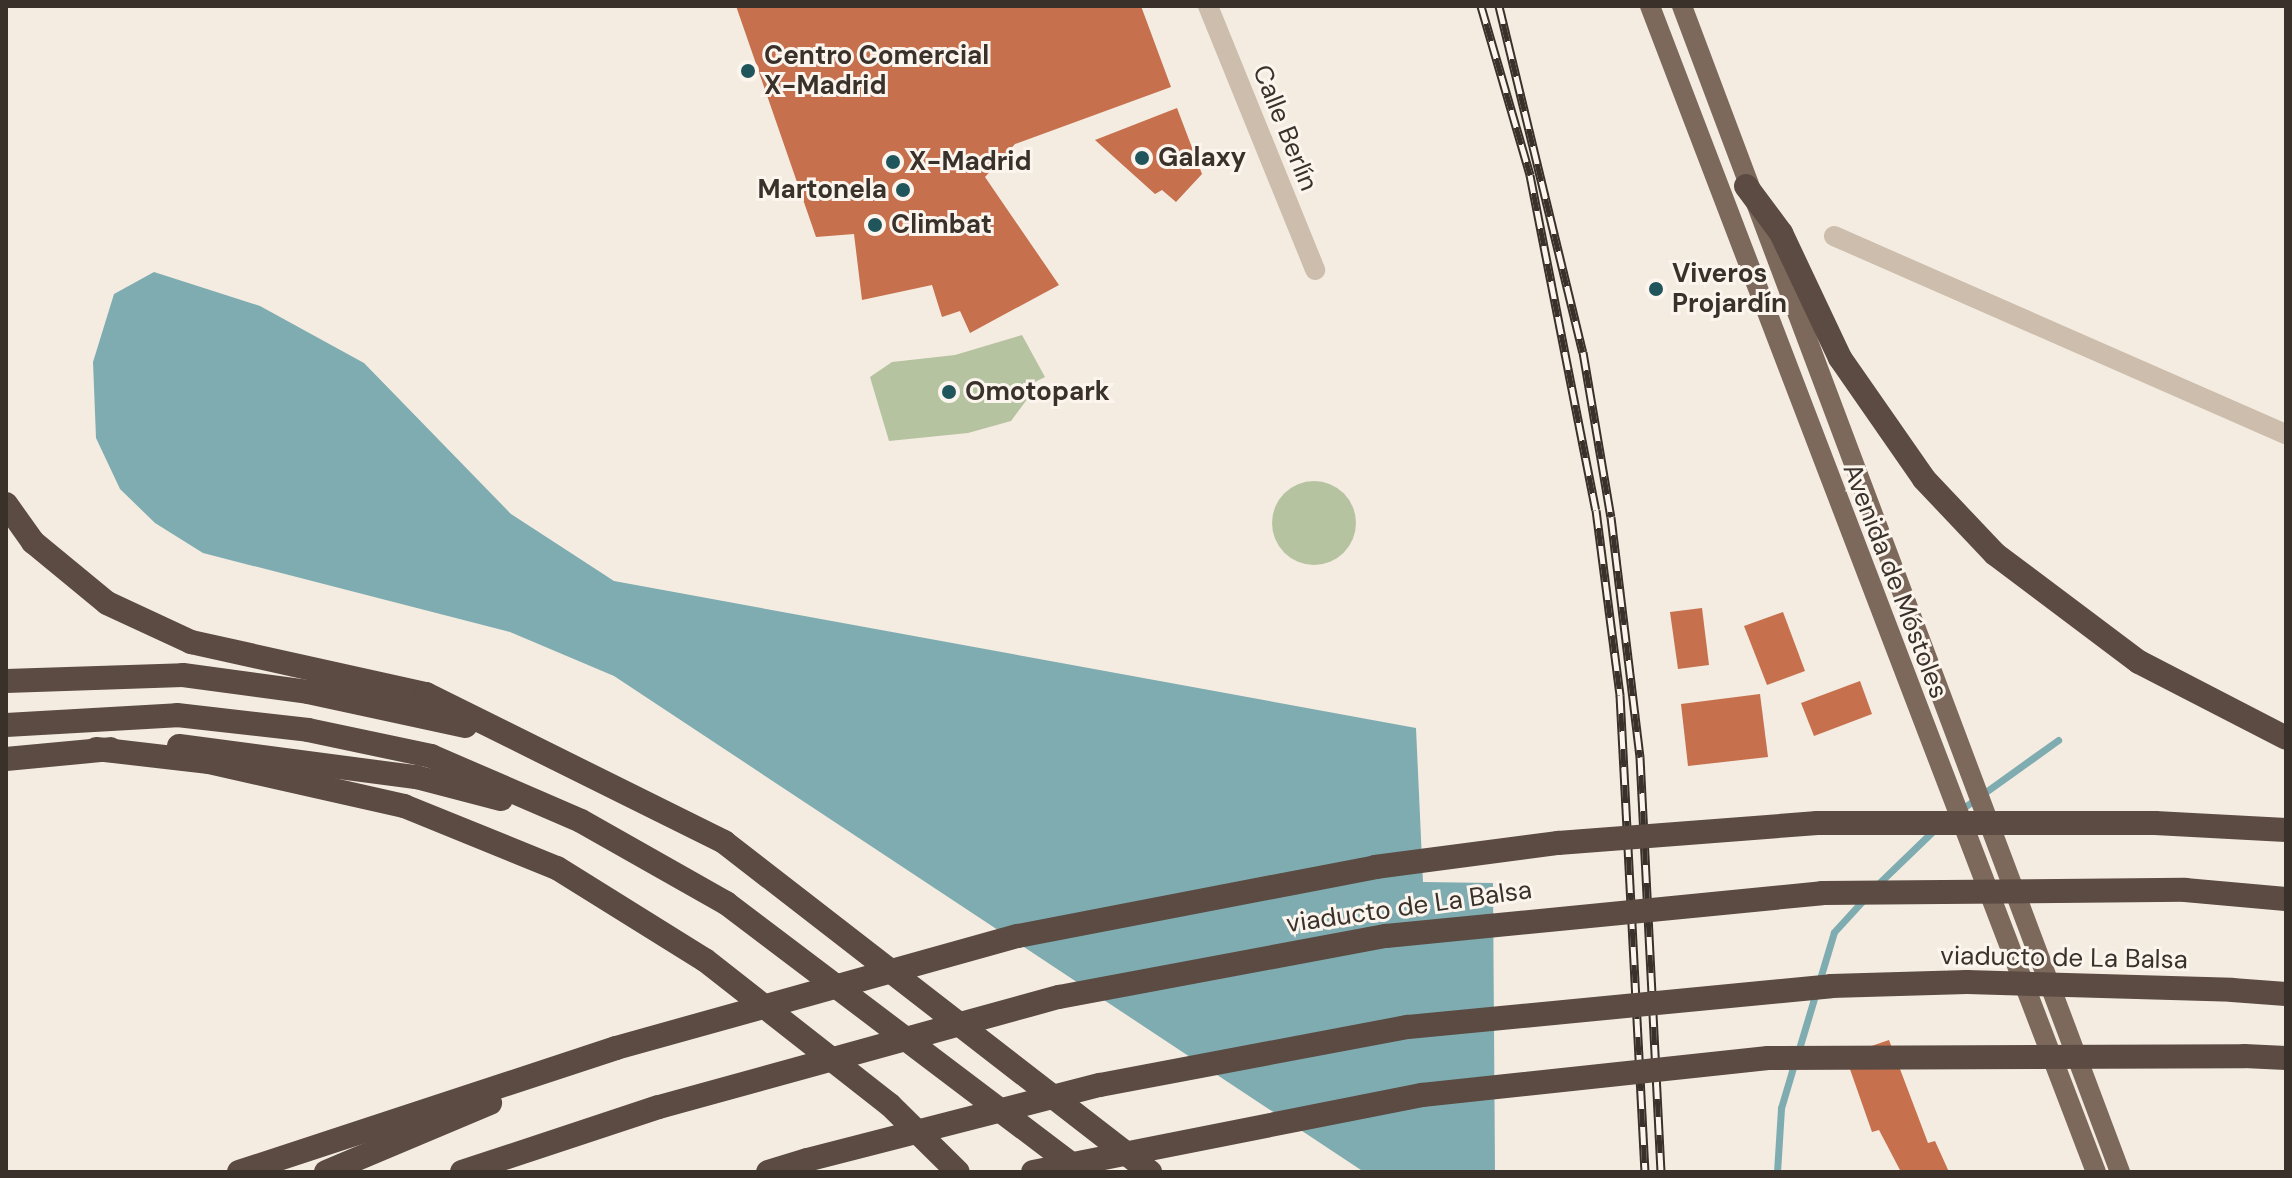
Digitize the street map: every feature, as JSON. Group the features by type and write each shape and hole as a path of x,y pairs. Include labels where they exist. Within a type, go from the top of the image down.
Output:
{"highway":[{"path":"1746,186 1781,233 1840,358 1924,479 1995,554 2139,662 2286,738"},
{"path":"6,504 33,542 107,603 191,642 426,694 724,842 1150,1172"},
{"path":"6,681 183,675 323,694 510,738"},
{"path":"6,725 177,715 308,730 431,756 581,821 726,903 1082,1172"},
{"path":"6,759 96,749 214,745 416,777 581,821"},
{"path":"96,749 209,762 404,806 557,868 705,960 890,1105 958,1172"},
{"path":"239,1172 616,1048 1018,936 1375,867 1558,843 1817,823 2155,823 2286,832"},
{"name":"viaducto de La Balsa","path":"462,1172 659,1107 1059,997 1386,936 1822,893 2185,890 2286,899"},
{"name":"viaducto de La Balsa","path":"768,1172 1100,1085 1408,1027 1831,986 1967,982 2286,994"},
{"path":"1033,1172 1422,1095 1768,1058 2286,1058"},
{"path":"326,1172 567,1064"}],"main road":[{"name":"Avenida de Móstoles","path":"1650,6 1962,829 2096,1172"},
{"name":"Avenida de Móstoles","path":"1682,6 1746,186 1987,811 2120,1172"}],"street":[{"name":"Calle Berlín","path":"1208,6 1315,270"},
{"path":"1834,236 2286,434"}],"green space":[{"name":"Omotopark","path":"1022,335 1045,377 1027,386 1028,398 1011,421 968,433 889,441 870,377 892,362 955,355"},
{"path":"1306,481 1322,481 1338,488 1349,499 1356,523 1353,539 1344,553 1322,565 1306,565 1290,558 1279,547 1272,531 1272,515 1279,499 1290,488"}],"water":[{"path":"154,272 260,306 364,363 511,514 614,581 1416,728 1423,882 1493,883 1495,1172 1364,1172 614,676 510,632 203,553 155,523 120,489 96,438 93,362 114,294"}],"building":[{"name":"X-Madrid","path":"736,6 1141,6 1171,87 1015,144 985,177 1059,285 970,333 960,311 942,317 932,285 862,300 854,234 816,237"},
{"path":"1177,108 1202,174 1176,202 1162,190 1155,194 1095,140"},
{"path":"1702,608 1709,665 1678,669 1670,612"},
{"path":"1783,612 1805,671 1767,685 1744,626"},
{"path":"1860,681 1872,714 1814,736 1801,703"},
{"path":"1760,694 1768,757 1688,766 1681,704"},
{"path":"1889,1040 1928,1143 1935,1141 1949,1172 1901,1172 1879,1130 1872,1132 1845,1055"}],"waterway":[{"path":"1959,811 2058,740"},
{"path":"1876,886 1933,831"},
{"path":"1798,1052 1834,932 1865,898"},
{"path":"1777,1172 1781,1108 1794,1064"}],"railway":[{"path":"1481,6 1530,175 1596,510 1620,695 1645,1172"},
{"path":"1499,6 1583,352 1611,517 1640,757 1661,1172"}],"place":[{"name":"Centro Comercial X-Madrid","path":"748,71"},
{"name":"Galaxy","path":"1142,158"},
{"name":"X-Madrid","path":"893,162"},
{"name":"Martonela","path":"903,190"},
{"name":"Climbat","path":"875,225"},
{"name":"Viveros Projardín","path":"1656,289"},
{"name":"Omotopark","path":"949,392"}]}
